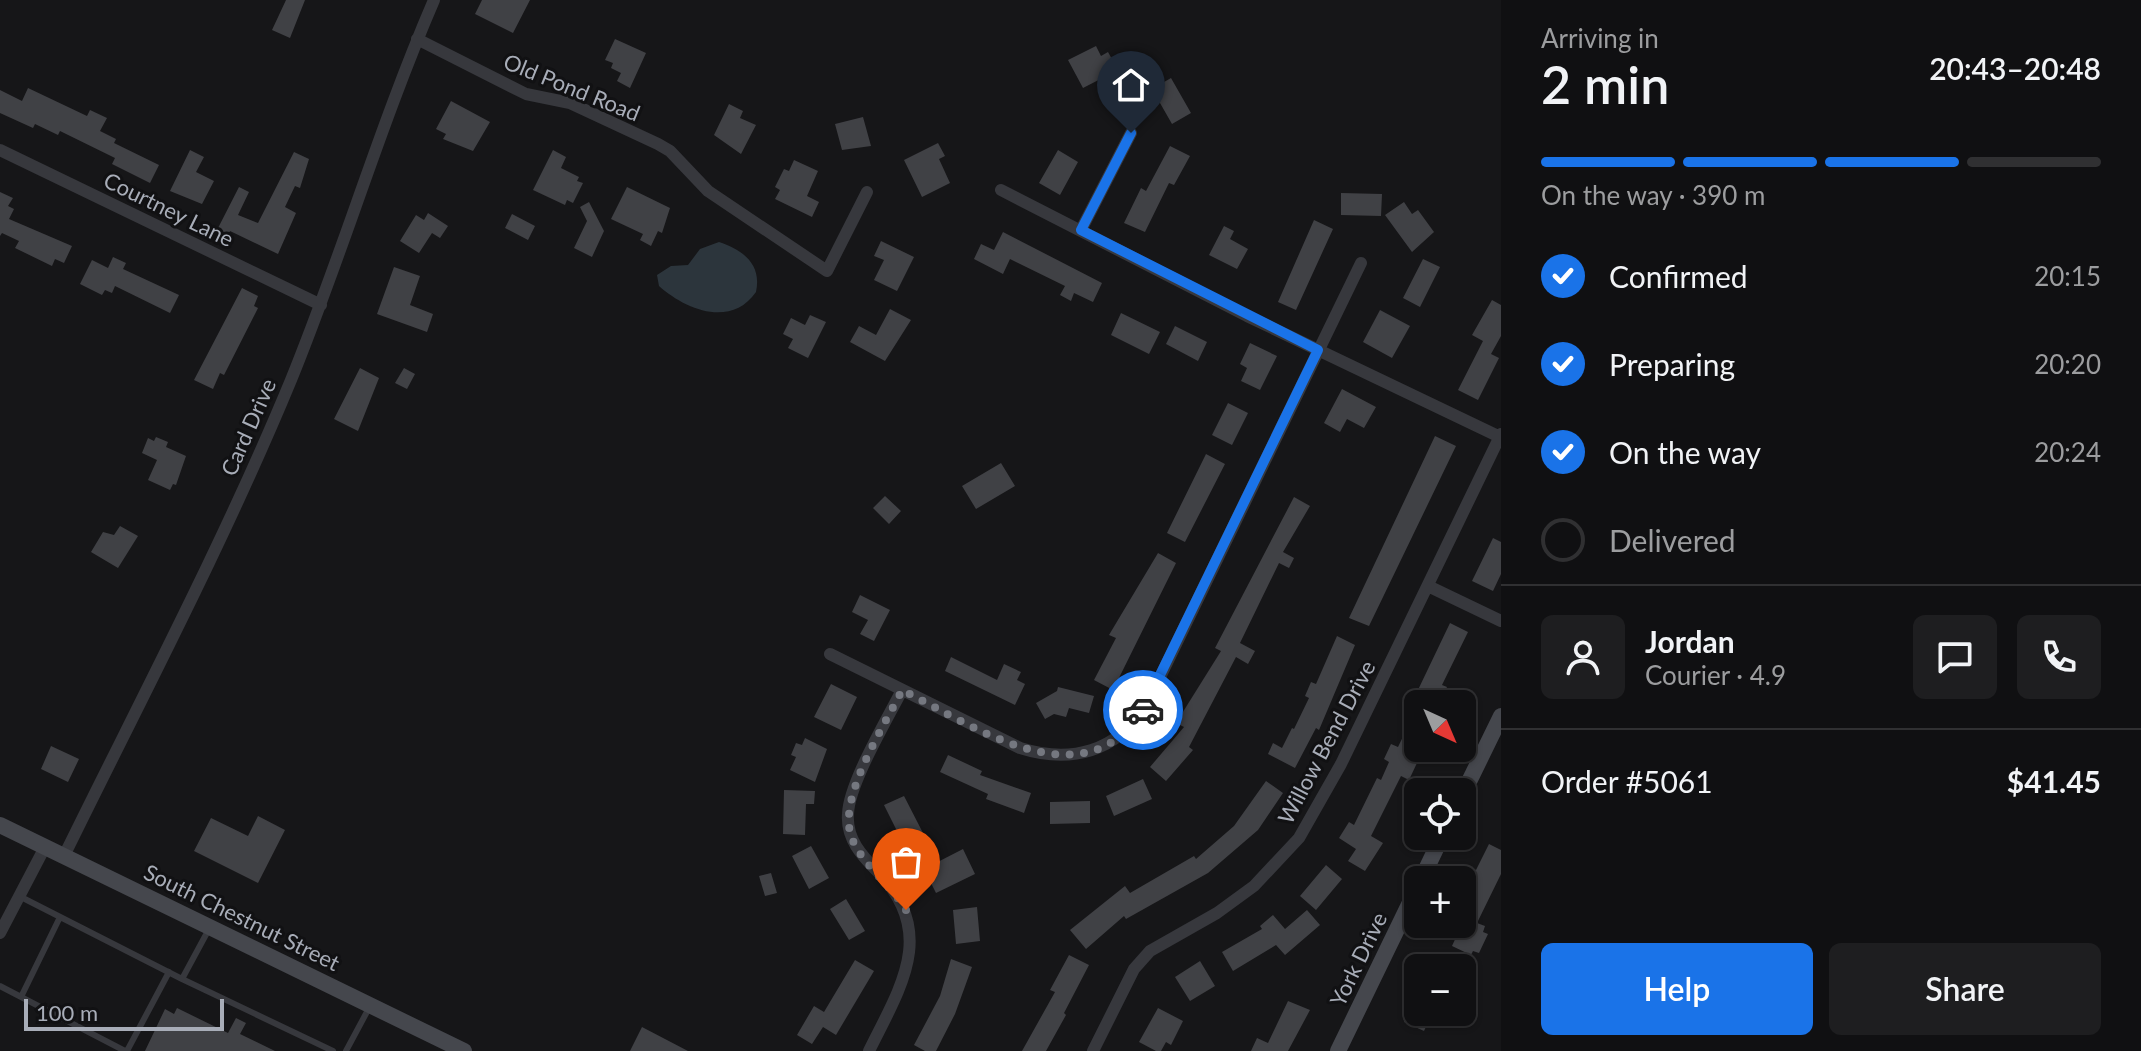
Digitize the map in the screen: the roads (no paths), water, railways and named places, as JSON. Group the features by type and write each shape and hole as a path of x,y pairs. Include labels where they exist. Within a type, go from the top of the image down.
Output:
{"main road":[{"path":"1471,778 1501,716"},
{"name":"South Chestnut Street","path":"0,825 464,1051"},
{"name":"York Drive","path":"1338,1051 1404,915"}],"street":[{"name":"Card Drive","path":"64,856 264,444 321,305 381,130 434,0"},
{"name":"Old Pond Road","path":"417,39 526,94 570,103 658,144 670,151 708,191 827,271 867,192"},
{"path":"1081,230 1131,133"},
{"name":"Courtney Lane","path":"0,150 321,305"},
{"path":"1001,190 1318,350 1500,436"},
{"path":"830,654 1038,754 1083,754 1120,736 1146,706 1361,263"},
{"name":"Willow Bend Drive","path":"1093,1051 1134,969 1150,951 1217,913 1254,886 1299,838 1341,764 1500,436"},
{"path":"1428,586 1501,621"},
{"path":"869,1051 904,981 911,935 906,910 895,890 862,856 852,839 847,813 853,792 902,690"},
{"path":"0,933 45,847"}],"lane":[{"path":"19,896 333,1051"},
{"path":"21,997 60,917"},
{"path":"182,979 210,926"},
{"path":"0,986 126,1051 169,972"},
{"path":"346,1051 371,1005"}]}
